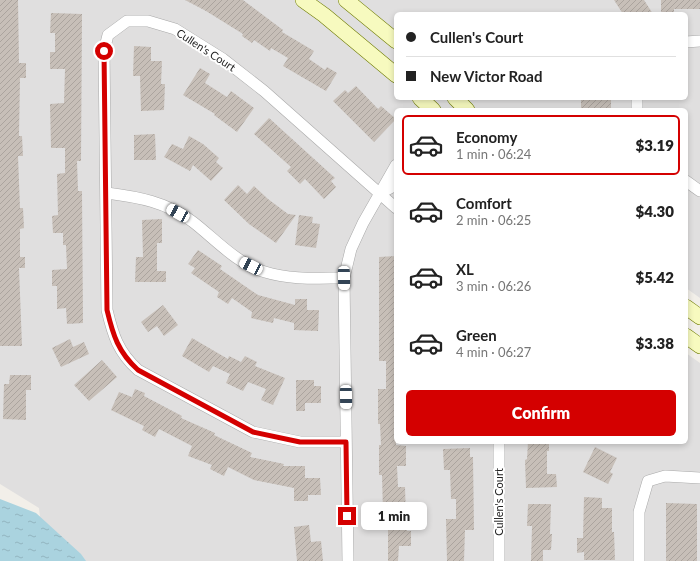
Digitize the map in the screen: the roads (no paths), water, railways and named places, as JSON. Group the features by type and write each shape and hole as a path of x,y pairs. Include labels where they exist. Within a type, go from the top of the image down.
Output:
{"street":[{"path":"303,0 324,15 394,73"},
{"path":"346,0 394,39"},
{"name":"Cullen's Court","path":"346,442 300,442 253,432 138,370 127,360 113,336 107,310 107,193 104,51 108,35 127,21 148,21 175,29 223,60 264,91 394,206"},
{"path":"688,42 700,41"},
{"path":"422,100 430,108"},
{"path":"457,100 465,108"},
{"path":"348,561 344,278 354,243 363,223 394,170"},
{"path":"688,182 700,191"},
{"path":"381,193 394,186"},
{"path":"107,193 143,198 165,206 191,220 238,259 264,272 293,278 344,278"},
{"path":"688,308 700,317"},
{"path":"688,337 700,346"},
{"name":"Cullen's Court","path":"499,444 499,561"},
{"path":"639,561 639,512 648,481 665,476 700,478"}],"water":[{"path":"0,499 36,513 81,554 86,561 0,561"}]}
